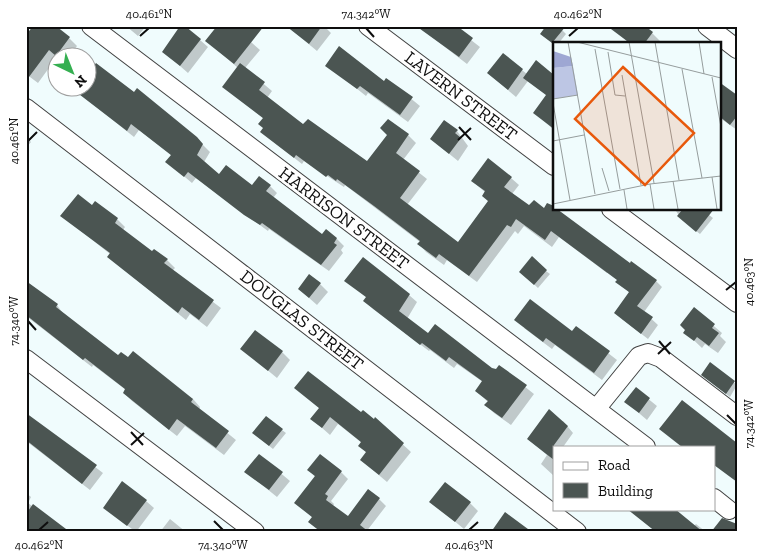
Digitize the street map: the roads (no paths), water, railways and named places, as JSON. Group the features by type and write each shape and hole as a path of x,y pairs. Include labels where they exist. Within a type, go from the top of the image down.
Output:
{"street":[{"name":"HARRISON STREET","path":"92,26 645,446"},
{"name":"LAVERN STREET","path":"368,26 553,165"},
{"path":"706,26 737,49"},
{"name":"DOUGLAS STREET","path":"26,108 577,532"},
{"path":"612,210 737,303"},
{"path":"596,409 628,367 639,356 648,354 661,358 737,416"},
{"path":"26,359 255,532"},
{"path":"716,500 730,510"}]}
